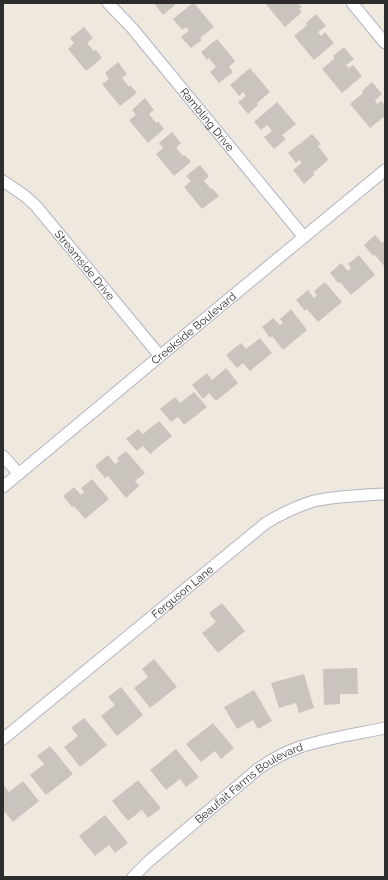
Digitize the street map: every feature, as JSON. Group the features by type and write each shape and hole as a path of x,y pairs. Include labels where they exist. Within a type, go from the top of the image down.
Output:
{"street":[{"name":"Rambling Drive","path":"108,3 115,8 132,28 304,237"},
{"path":"352,3 385,43"},
{"name":"Creekside Boulevard","path":"3,487 385,170"},
{"name":"Streamside Drive","path":"3,182 25,196 36,206 160,356"},
{"path":"3,456 18,474"},
{"name":"Ferguson Lane","path":"3,739 270,520 285,512 314,501 352,495 385,494"},
{"name":"Beaufait Farms Boulevard","path":"132,877 258,769 273,759 300,747 333,738 385,728"}],"building":[{"path":"154,3 173,3 175,5 163,15"},
{"path":"193,3 214,27 200,38 202,40 191,48 181,37 189,30 186,27 182,30 173,19"},
{"path":"265,3 298,3 302,7 299,9 302,12 285,27"},
{"path":"316,14 326,26 318,32 321,36 325,32 334,43 314,60 294,36 307,25 306,23"},
{"path":"84,27 93,38 87,43 94,51 96,50 102,58 86,71 68,49 74,43 70,38"},
{"path":"217,39 235,61 229,67 233,72 219,83 210,72 216,67 209,58 207,60 201,52"},
{"path":"344,47 354,59 346,65 349,68 353,65 362,76 342,93 322,69 335,58 333,56"},
{"path":"118,62 127,74 122,78 129,87 130,85 137,93 120,106 102,84 109,79 105,73"},
{"path":"250,68 270,92 257,103 258,105 248,114 238,102 246,96 243,92 239,96 230,85"},
{"path":"372,82 382,94 375,100 377,104 381,101 385,105 385,116 370,128 350,104 363,93 362,91"},
{"path":"145,98 154,110 149,114 156,123 158,121 164,129 148,143 129,120 136,115 132,110"},
{"path":"277,102 296,124 282,135 286,139 274,149 264,137 272,131 267,125 261,130 254,122"},
{"path":"172,132 181,143 176,148 191,162 174,176 156,154 163,148 159,143"},
{"path":"312,134 321,144 318,146 328,159 304,184 293,170 302,163 299,160 296,163 288,153"},
{"path":"200,165 209,176 204,181 219,196 202,209 184,187 191,181 186,176"},
{"path":"375,235 382,243 385,240 385,267 364,245"},
{"path":"359,255 375,275 351,295 330,273 341,263 348,271 351,268 348,264"},
{"path":"325,282 342,302 318,322 307,309 305,311 296,300 308,290 314,298 317,295 314,291"},
{"path":"291,309 307,330 283,350 272,336 270,338 262,327 273,318 280,325 283,323 280,319"},
{"path":"260,338 272,353 250,371 243,363 237,368 226,355 241,343 246,349"},
{"path":"226,368 238,383 216,401 209,393 203,399 192,385 207,373 212,380"},
{"path":"194,392 207,407 184,425 178,417 171,422 160,409 175,397 180,403"},
{"path":"159,421 172,436 150,454 143,446 137,451 126,439 138,429 143,434"},
{"path":"126,451 145,473 135,481 139,486 126,498 108,476 105,478 95,466 108,455 115,464 119,461 117,458"},
{"path":"92,479 109,499 85,519 63,496 74,487 81,495 84,492 81,488"},
{"path":"222,603 245,631 218,653 202,633 216,622 209,613"},
{"path":"154,659 177,687 150,708 134,688 148,677 142,669"},
{"path":"357,668 358,694 340,694 340,704 324,705 323,669"},
{"path":"304,674 314,708 299,713 296,703 279,708 271,683"},
{"path":"121,687 143,715 117,736 101,716 115,705 108,697"},
{"path":"254,690 272,721 258,729 253,720 237,729 224,707"},
{"path":"84,718 107,745 80,767 64,747 78,736 71,728"},
{"path":"213,723 234,748 221,759 215,751 201,762 186,744"},
{"path":"50,746 73,774 46,795 30,775 44,764 37,756"},
{"path":"176,749 199,777 186,787 180,779 166,790 150,770"},
{"path":"138,780 161,808 148,818 142,810 128,821 112,801"},
{"path":"23,781 39,801 13,822 3,810 3,784 9,792"},
{"path":"105,815 128,843 115,853 109,845 95,856 79,836"}]}
